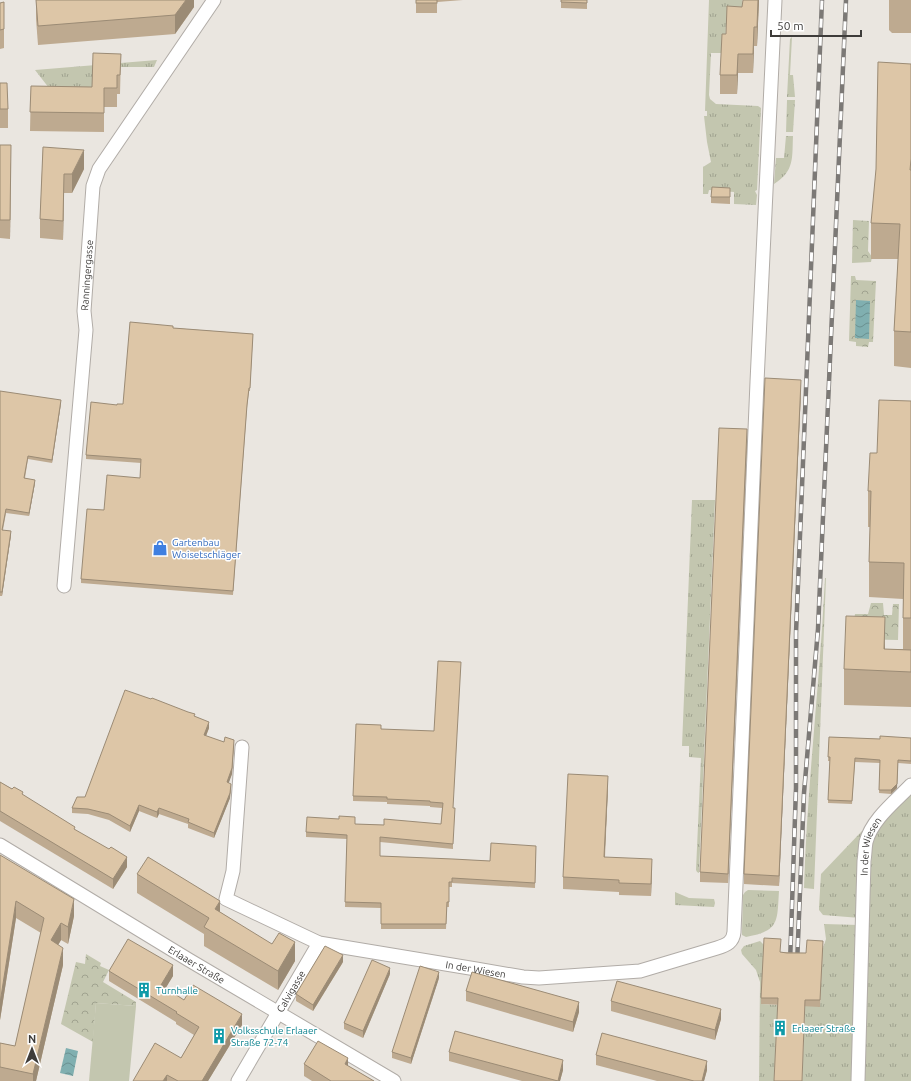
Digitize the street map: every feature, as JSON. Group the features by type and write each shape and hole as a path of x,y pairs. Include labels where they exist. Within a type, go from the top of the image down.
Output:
{"street":[{"name":"Ranningergasse","path":"64,586 86,330 84,311 93,186 99,169 214,0"},
{"name":"In der Wiesen","path":"242,747 232,871 226,899 319,943 539,978 640,971 717,948 731,942 734,932 757,375 775,0"},
{"name":"In der Wiesen","path":"858,1081 866,842 870,832 879,819 911,785"},
{"name":"Erlaaer Straße","path":"0,845 189,960 394,1081"},
{"name":"Calvigasse","path":"238,1081 319,943"}],"green space":[{"path":"709,0 742,0 742,24 726,24 725,53 711,53 709,95 710,99 716,104 758,106 761,108 757,190 755,191 757,195 756,205 734,204 734,192 709,190 708,194 703,194 703,167 711,162 704,116 707,116 707,111 705,111"},
{"path":"792,37 790,75 793,75 795,97 787,97 790,39"},
{"path":"157,60 154,67 121,67 92,103 56,97 35,70"},
{"path":"787,100 795,100 793,132 786,132"},
{"path":"786,136 793,136 791,163 786,174 774,184 776,158 784,158"},
{"path":"853,220 869,221 868,251 872,257 871,262 852,263"},
{"path":"851,276 855,276 856,280 876,281 873,342 869,342 868,347 856,346 856,342 849,341"},
{"path":"692,500 715,500 699,873 696,870 701,758 689,757 689,746 682,746"},
{"path":"825,578 814,889 804,888 808,811"},
{"path":"871,603 883,603 884,615 892,615 893,604 899,604 898,640 851,639 855,614 868,614"},
{"path":"911,792 911,1081 862,1081 872,843 879,826"},
{"path":"862,831 860,918 823,915 819,910 821,874"},
{"path":"748,890 779,891 777,917 771,928 757,935 746,937 742,935 743,895"},
{"path":"675,892 689,898 714,899 714,907 675,905"},
{"path":"824,924 859,925 854,1081 802,1081 805,1006 820,1006 823,948 826,939"},
{"path":"760,941 764,945 761,1004 778,1005 774,1081 759,1081 760,982 756,970 742,954 741,950 744,946"},
{"path":"86,954 101,963 100,966 109,970 103,982 136,1002 136,1006 96,1003 93,1042 61,1024 76,962 85,964"},
{"path":"96,1003 136,1006 129,1081 89,1081"}],"water":[{"path":"856,300 870,301 869,339 855,338"},
{"path":"66,1048 78,1051 73,1076 60,1073"}],"building":[{"path":"36,0 186,0 175,15 38,26"},
{"path":"416,0 437,0 437,3 416,3"},
{"path":"561,0 587,0 587,3 561,2"},
{"path":"743,0 758,0 757,27 754,27 753,54 738,54 737,75 720,75 722,34 726,34 727,6 742,7"},
{"path":"4,2 4,29 0,30 0,3"},
{"path":"93,53 121,54 120,75 117,75 117,88 104,88 104,113 30,112 31,86 92,87"},
{"path":"878,62 911,64 911,332 894,331 900,224 871,223 876,169"},
{"path":"0,83 7,83 8,109 0,109"},
{"path":"0,145 11,145 10,220 0,220"},
{"path":"43,147 84,150 72,174 64,174 63,221 40,219"},
{"path":"712,187 730,188 730,197 711,197"},
{"path":"130,322 173,326 173,328 253,334 233,591 81,579 87,509 104,510 107,475 140,478 141,459 86,455 91,402 117,405 123,404"},
{"path":"765,378 801,380 779,876 744,874"},
{"path":"0,391 61,400 52,460 28,456 24,478 35,480 29,513 6,509 2,530 11,531 2,592 0,592"},
{"path":"879,400 911,401 911,618 903,618 904,563 869,562 871,491 868,491 870,453 877,453"},
{"path":"719,428 747,429 728,874 700,872"},
{"path":"846,616 885,617 884,649 911,650 911,672 844,669"},
{"path":"438,661 461,662 453,808 455,808 453,844 380,837 380,856 490,861 491,843 536,846 535,883 452,878 452,882 449,882 449,902 447,902 446,924 381,924 381,903 345,902 347,835 306,832 307,817 339,819 339,816 355,817 355,824 384,825 384,819 441,824 443,803 387,799 387,797 353,796 356,724 381,725 381,729 434,731"},
{"path":"125,690 195,714 194,716 209,722 204,735 224,742 225,737 234,740 232,768 227,782 231,784 230,793 214,833 188,822 189,819 159,808 157,812 139,805 130,826 109,814 88,809 72,808 77,797 85,797"},
{"path":"880,736 911,738 911,761 898,760 897,784 891,790 879,790 880,760 855,758 852,801 828,800 830,757 828,757 829,737 880,739"},
{"path":"568,774 608,776 604,857 652,859 651,884 619,883 619,880 563,877"},
{"path":"0,782 12,789 14,787 23,792 22,794 75,827 74,829 109,849 111,847 127,857 113,879 0,811"},
{"path":"0,855 74,899 68,927 61,923 51,940 63,948 33,1074 0,1067 0,1043 15,1046 44,918 16,901 0,1003"},
{"path":"148,857 220,901 215,909 272,944 279,933 295,942 278,971 204,927 209,918 137,874"},
{"path":"764,938 781,939 780,952 787,953 806,953 807,940 823,941 820,1000 805,1000 802,1081 774,1081 778,998 761,998"},
{"path":"128,939 173,965 161,985 184,1000 193,985 242,1014 202,1081 178,1081 167,1075 163,1081 133,1081 155,1043 181,1058 199,1027 109,971"},
{"path":"325,946 343,955 313,1005 296,994"},
{"path":"372,960 390,968 363,1031 344,1023"},
{"path":"420,966 439,972 411,1058 392,1052"},
{"path":"472,972 579,1002 573,1022 466,991"},
{"path":"617,981 721,1009 715,1030 611,1001"},
{"path":"455,1031 563,1060 558,1081 449,1052"},
{"path":"602,1033 707,1061 702,1081 694,1081 596,1055"},
{"path":"318,1041 348,1058 345,1064 374,1081 331,1081 304,1064"}],"railway":[{"path":"790,963 796,788 796,633 822,0"},
{"path":"797,965 804,793 818,629 846,0"}],"place":[{"name":"Gartenbau Woisetschläger","path":"160,548"},
{"name":"Turnhalle","path":"144,990"},
{"name":"Erlaaer Straße","path":"780,1028"},
{"name":"Volksschule Erlaaer Straße 72-74","path":"219,1036"}]}
